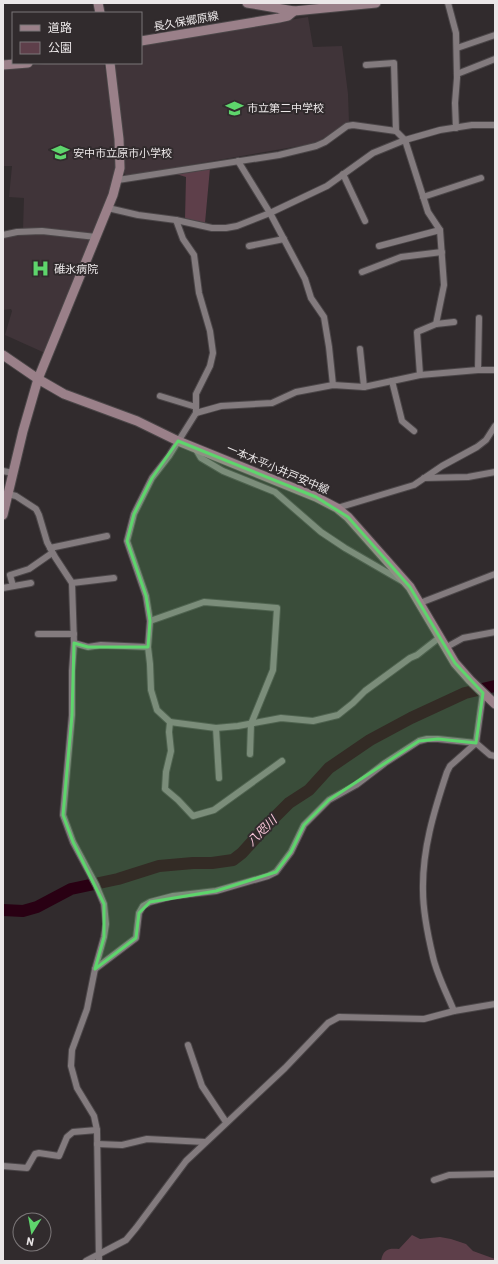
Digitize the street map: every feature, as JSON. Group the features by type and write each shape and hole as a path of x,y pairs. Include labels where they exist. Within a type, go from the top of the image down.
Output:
{"main road":[{"path":"247,3 294,11"},
{"name":"長久保郷原線","path":"142,40 279,18 288,16 294,11 376,3"},
{"path":"3,65 16,64"},
{"path":"3,515 38,379 118,180 120,168 119,139 110,64"},
{"name":"一本木平小井戸安中線","path":"3,355 38,379 64,394 137,421 178,441 316,497 337,508 348,517 407,584 420,603 455,663 495,704"}],"street":[{"path":"448,3 456,33 457,48 455,103 456,128"},
{"path":"457,48 495,35"},
{"path":"457,74 495,59"},
{"path":"366,64 394,63 396,131"},
{"path":"118,180 280,155 316,146 325,142 347,126 353,124 396,131 405,140 428,212 440,230 444,285 436,324"},
{"path":"108,208 138,215 176,220 212,228 237,226 270,213 327,186 374,153 419,134 472,125 495,125"},
{"path":"238,161 270,213 305,279 311,298 324,317 333,385"},
{"path":"343,174 365,221"},
{"path":"423,197 481,178"},
{"path":"176,220 183,239 194,255 199,293 210,331 213,353 210,366 196,394 196,410 169,456 152,478 134,514 127,541 146,596 150,621 148,647 151,690 156,710 170,722 216,728 251,724 281,718 313,721 338,715 365,691 440,637"},
{"path":"379,246 440,230"},
{"path":"3,235 42,231 96,237"},
{"path":"249,246 284,239"},
{"path":"362,272 401,257 442,252"},
{"path":"478,370 479,318"},
{"path":"420,375 417,332 436,324 454,322"},
{"path":"360,349 364,387"},
{"path":"160,396 196,410 221,406 272,403 296,392 333,385 364,387 420,375 495,370"},
{"path":"392,381 402,421 414,431"},
{"path":"337,508 414,485 442,466 477,448 486,440 495,426"},
{"path":"195,448 201,458 223,471 275,492 321,532 344,548 407,584"},
{"path":"3,471 13,473"},
{"path":"424,478 468,477 495,472"},
{"path":"8,494 16,496 36,510 39,514 47,542 72,583 74,634 72,715 63,815 73,842 96,885 104,904 106,924 87,1009 72,1050 71,1066 77,1088 94,1116 97,1130 99,1261"},
{"path":"13,586 10,574 29,569 51,550 107,536"},
{"path":"420,603 495,574"},
{"path":"72,583 114,578"},
{"path":"3,588 31,583"},
{"path":"150,621 204,602 277,608 273,670 251,724 250,754"},
{"path":"445,648 463,638 495,632"},
{"path":"38,634 74,634"},
{"path":"74,643 88,647 101,645 148,647"},
{"path":"454,1011 433,959 422,891 425,852 430,829 447,772 450,766 476,743 483,693"},
{"path":"170,722 169,732 171,751 166,772 165,789 193,816 214,810 282,761"},
{"path":"216,728 219,778"},
{"path":"95,969 136,938 139,913 143,906 150,902 173,896 216,891 268,876 276,872 291,852 304,824 329,800 356,785 385,763 419,741 438,739 476,743 490,755 495,756"},
{"path":"86,1261 126,1240 186,1161 285,1068 328,1023 339,1017 424,1019 454,1011 495,1004"},
{"path":"188,1045 202,1086 226,1122"},
{"path":"3,1166 27,1168 35,1154 39,1153 59,1156 67,1137 73,1132 97,1130"},
{"path":"97,1144 122,1145 147,1139 205,1142"},
{"path":"434,1180 449,1175 495,1174"}],"highlighted area":[{"path":"178,441 316,497 348,517 410,587 455,663 483,693 476,743 438,739 419,741 329,800 304,825 291,852 276,872 216,891 150,902 139,913 136,938 95,969 104,937 104,904 73,842 63,815 72,715 74,643 88,647 148,647 150,621 146,596 127,541 134,514 152,478"}],"shaded area":[{"name":"市立第二中学校","path":"308,17 313,47 342,46 348,94 349,123 341,126 326,137 311,144 126,176 124,172 115,64 142,64 142,44"},
{"name":"安中市立原市小学校","path":"44,64 104,64 118,168 93,234 23,230 24,198 9,197 12,166 3,166 3,68"},
{"name":"碓氷病院","path":"42,233 92,238 45,353 5,335 12,311 11,309 3,310 3,237"}],"green space":[{"path":"210,168 205,223 185,219 186,177 173,173"},
{"path":"412,1235 420,1239 440,1237 451,1239 466,1244 473,1251 495,1259 495,1261 381,1261 383,1254 387,1250 399,1249"}],"waterway":[{"name":"八咫川","path":"3,910 23,911 37,907 71,889 118,879 159,866 212,863 233,860 242,853 289,803 309,790 329,768 370,740 411,718 465,693 495,686"}],"place":[{"name":"市立第二中学校","path":"234,108"},
{"name":"安中市立原市小学校","path":"60,153"},
{"name":"碓氷病院","path":"41,269"}]}
